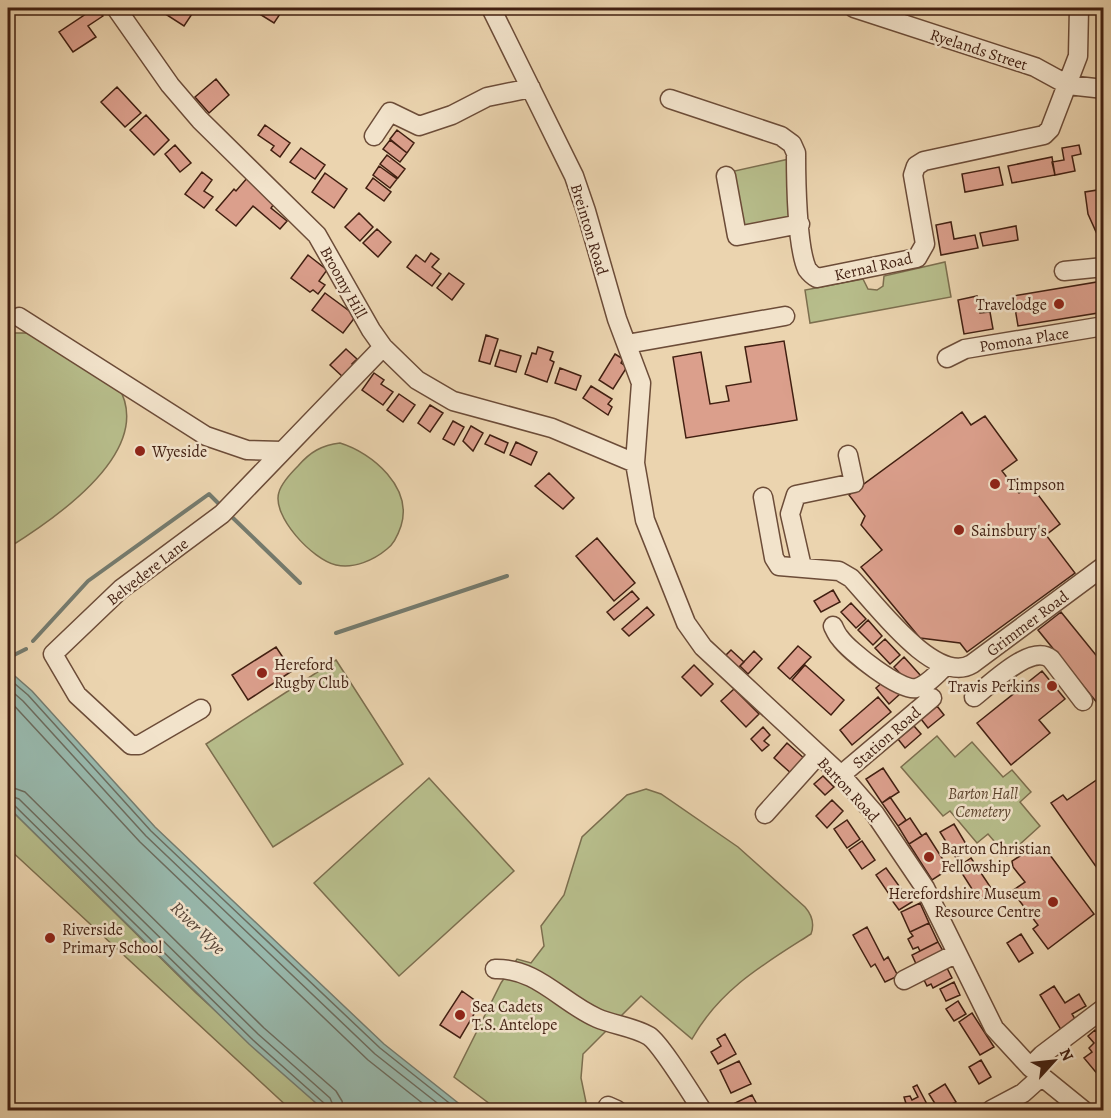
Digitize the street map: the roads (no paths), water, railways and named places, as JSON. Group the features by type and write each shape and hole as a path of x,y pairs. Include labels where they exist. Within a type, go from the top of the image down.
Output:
{"street":[{"name":"Broomy Hill","path":"116,8 170,85 200,120 317,235 383,347 417,380 453,401 552,428 635,463"},
{"name":"Breinton Road","path":"491,8 574,176 637,369 642,394 635,463"},
{"name":"Ryelands Street","path":"854,8 1035,68 1068,86 1104,89"},
{"path":"1068,86 1078,56 1079,8"},
{"name":"Kernal Road","path":"670,99 787,140 796,153 804,260 808,272 818,278 917,258 925,244 913,175 916,166 924,161 1044,135 1050,129 1068,86"},
{"path":"374,136 390,112 419,126 452,115 487,97 531,88"},
{"path":"726,176 737,236 800,224"},
{"path":"1064,271 1104,267"},
{"path":"627,344 785,316"},
{"path":"19,317 206,436 247,450 282,451"},
{"name":"Pomona Place","path":"947,358 965,349 1104,327"},
{"name":"Belvedere Lane","path":"201,709 139,745 131,745 77,695 52,654 121,589 222,514 383,347"},
{"path":"802,567 790,514 796,495 854,483 848,455"},
{"name":"Barton Road","path":"635,463 645,520 671,588 694,636 749,693 841,775 875,814 925,888 994,1028 1036,1071 1083,1110"},
{"path":"763,497 776,563 783,567 839,571 851,578 922,654 946,666 926,683 915,688 905,688 840,639 833,626"},
{"name":"Grimmer Road","path":"946,666 963,669 1104,566"},
{"path":"1009,636 1026,657"},
{"path":"974,697 1026,657 1046,655 1083,701"},
{"name":"Station Road","path":"841,775 932,698"},
{"path":"765,814 818,755"},
{"path":"904,980 957,953"},
{"path":"495,969 511,969 534,977 594,1017 648,1036 667,1058 702,1110"},
{"path":"991,1110 1023,1093 1036,1071 1104,1008"}],"water":[{"name":"River Wye","path":"8,670 32,691 155,827 384,1044 467,1110 324,1110 249,1044 8,807"}],"waterway":[{"path":"33,641 88,581 209,494 218,503"},
{"path":"233,518 300,583"},
{"path":"336,633 507,576"},
{"path":"8,658 26,649"}],"place":[{"name":"Travelodge","path":"1059,304"},
{"name":"Wyeside","path":"140,451"},
{"name":"Timpson","path":"995,484"},
{"name":"Sainsbury's","path":"959,530"},
{"name":"Hereford Rugby Club","path":"262,673"},
{"name":"Travis Perkins","path":"1052,686"},
{"name":"Barton Christian Fellowship","path":"929,857"},
{"name":"Herefordshire Museum Resource Centre","path":"1053,902"},
{"name":"Riverside Primary School","path":"50,938"},
{"name":"Sea Cadets T.S. Antelope","path":"460,1015"}],"park label":[{"name":"Barton Hall Cemetery","path":"983,802"}]}
